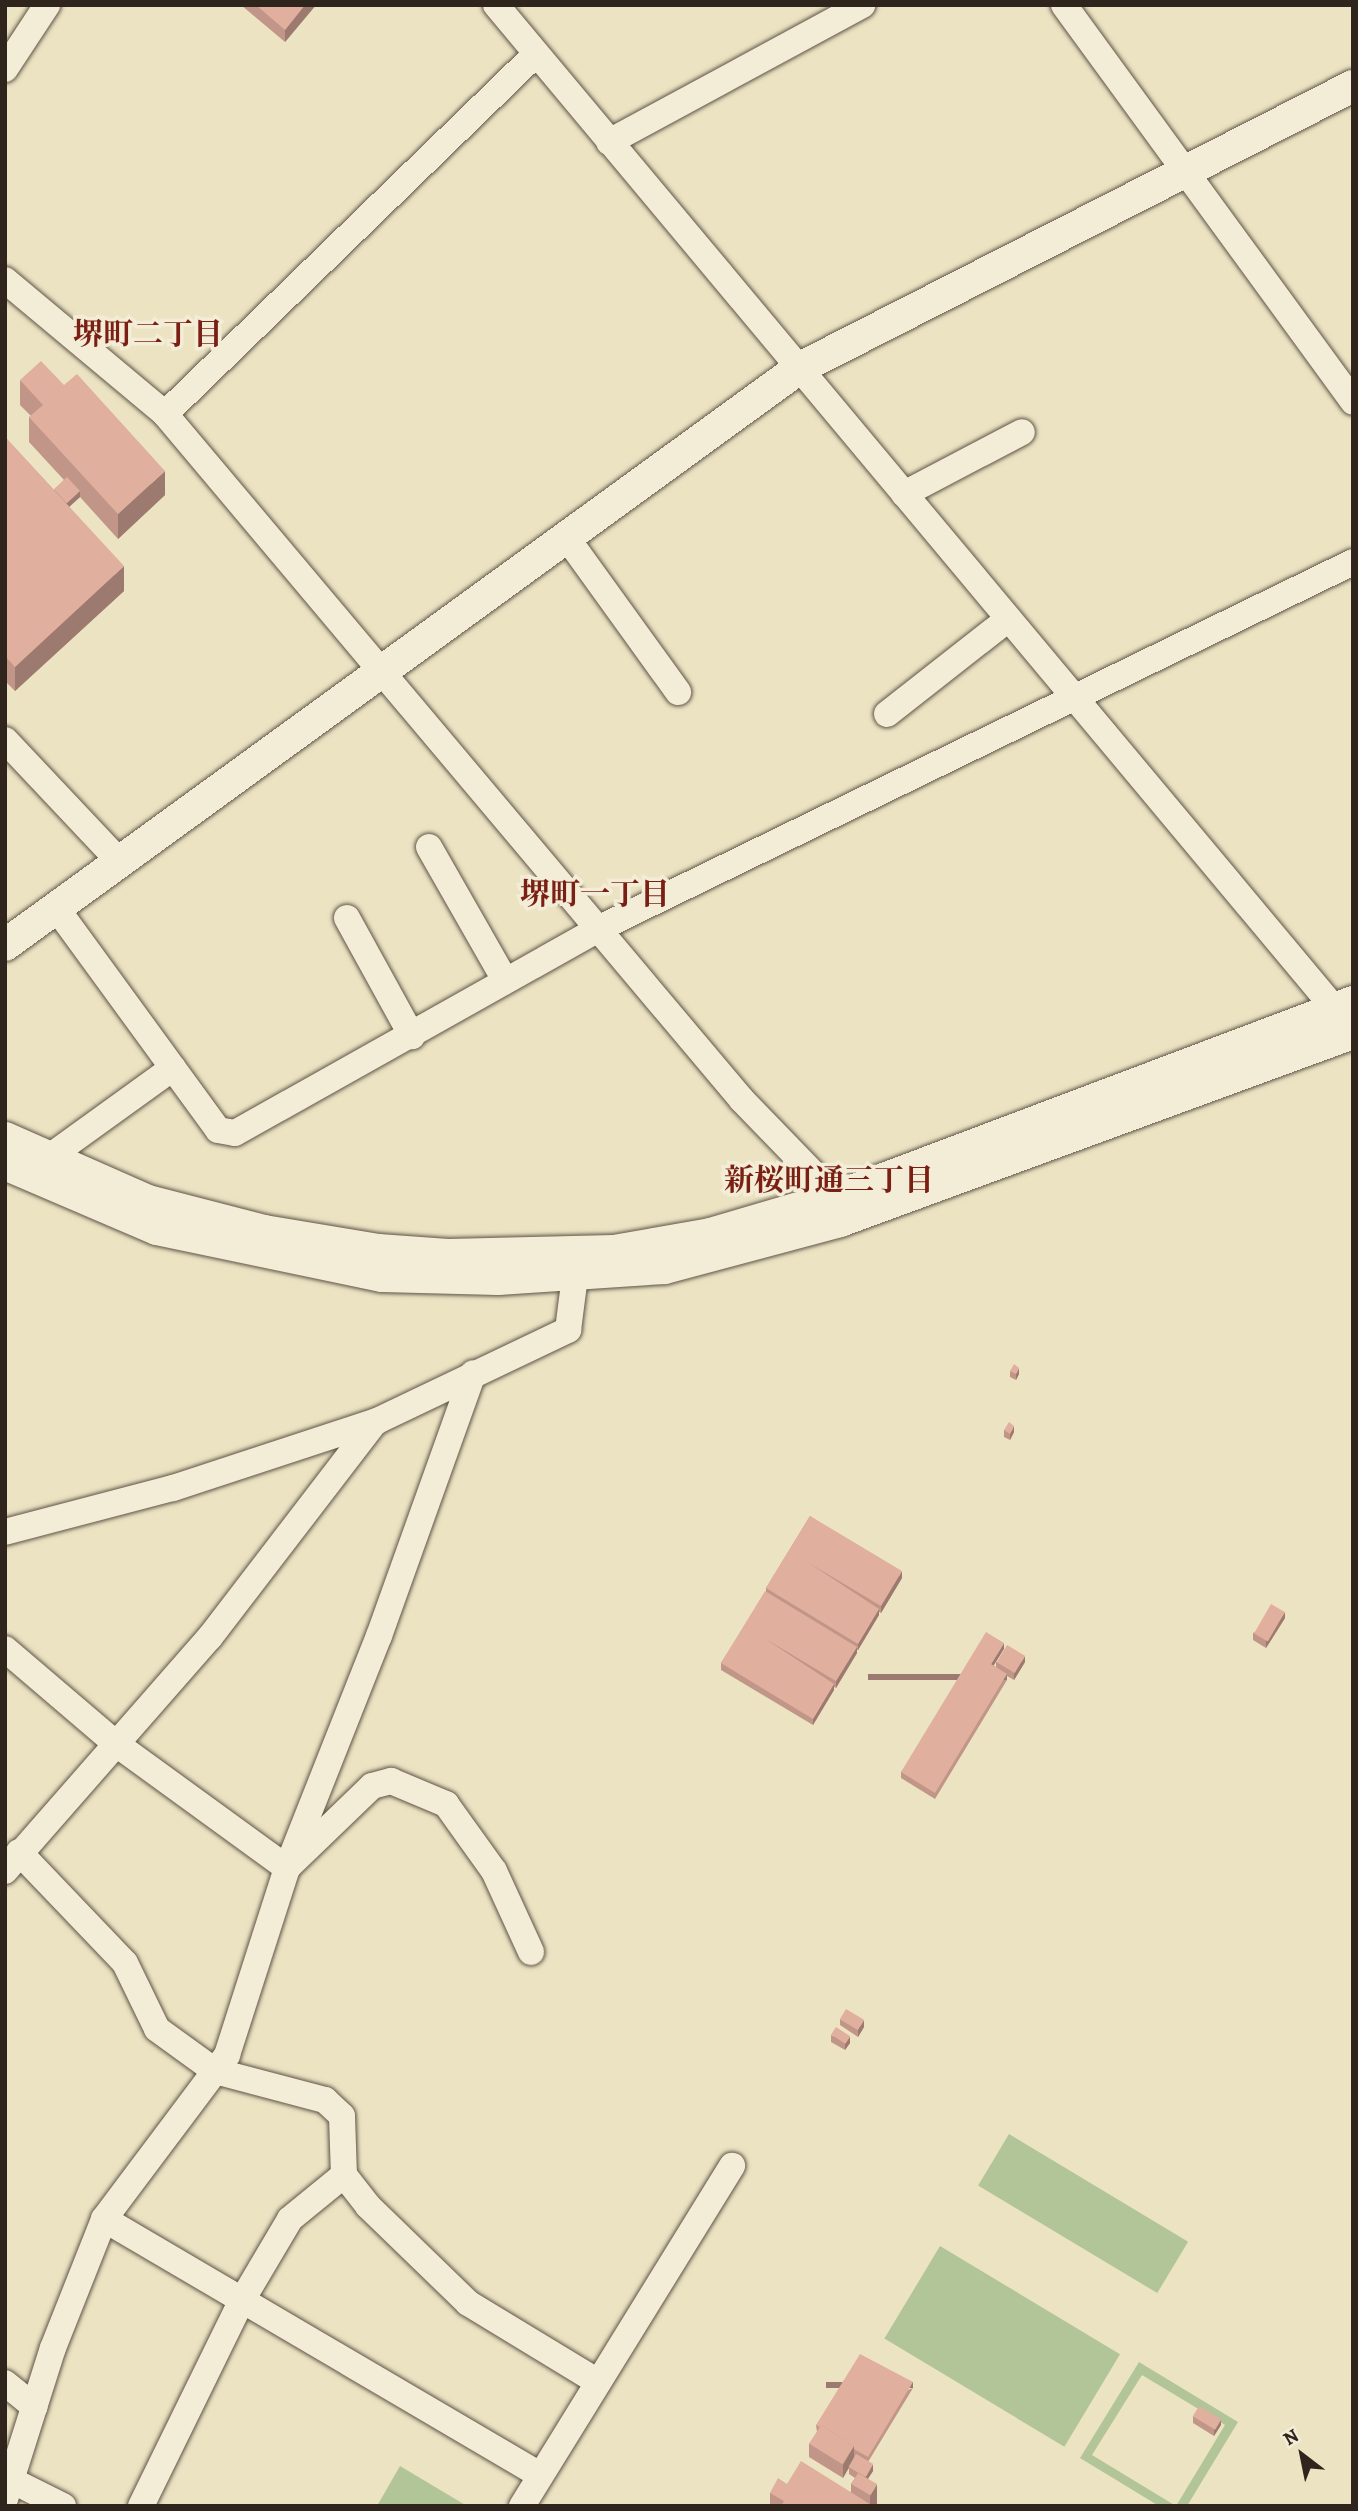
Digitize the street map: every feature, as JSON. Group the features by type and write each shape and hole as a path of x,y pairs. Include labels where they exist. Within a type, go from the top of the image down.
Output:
{"street":[{"path":"5,69 47,5"},
{"path":"496,5 1075,701 1347,1015"},
{"path":"609,142 862,5"},
{"path":"1064,5 1186,169 1353,402"},
{"path":"165,414 536,54"},
{"path":"5,945 798,369 1353,86"},
{"path":"5,281 165,414 742,1100 836,1197"},
{"path":"904,494 1022,432"},
{"path":"567,538 678,692"},
{"path":"57,909 218,1130 235,1133 598,929 1075,701 1353,562"},
{"path":"887,714 1008,620"},
{"path":"5,740 120,862"},
{"path":"429,847 505,980"},
{"path":"347,918 412,1035"},
{"path":"5,1138 148,1200 264,1231 378,1250 448,1255 614,1251 710,1234 836,1197 1347,1015"},
{"path":"5,1164 157,1229 224,1247 382,1276 575,1276 665,1268 840,1221 1347,1015"},
{"path":"48,1158 173,1069"},
{"path":"5,1532 186,1484 377,1421 568,1330 575,1276"},
{"path":"63,2506 8,2486 53,2348 104,2219 227,2054 287,1868 383,1623 473,1373"},
{"path":"377,1421 210,1637 12,1862 125,1963 158,2029 215,2071 326,2100 342,2116 344,2175 368,2206 468,2303 598,2382"},
{"path":"5,1649 114,1743 287,1868"},
{"path":"287,1868 372,1786 391,1781 446,1804 494,1871 531,1952"},
{"path":"522,2506 733,2165"},
{"path":"141,2506 241,2302 290,2219 344,2175"},
{"path":"104,2219 540,2476"},
{"path":"5,2383 35,2407"}],"green space":[{"path":"1009,2134 1188,2242 1157,2293 978,2185"},
{"path":"940,2246 1120,2354 1064,2447 884,2339"},
{"path":"1139,2362 1238,2422 1187,2506 1176,2506 1159,2506 1080,2458","holes":["1142,2375 1225,2425 1176,2506 1092,2455"]},
{"path":"400,2466 467,2506 377,2506"}],"building":[{"path":"256,5 305,5 285,30"},
{"path":"41,361 64,385 77,374 165,471 118,514 29,417 43,405 20,380"},
{"path":"5,437 124,566 15,667 5,656"},
{"path":"67,477 80,491 67,503 54,489"},
{"path":"1014,1364 1019,1368 1016,1374 1010,1371"},
{"path":"1009,1422 1014,1426 1010,1434 1004,1430"},
{"path":"810,1516 902,1571 881,1606 809,1563 879,1609 858,1644 766,1588"},
{"path":"765,1591 857,1647 836,1681 764,1638 834,1684 813,1719 721,1663"},
{"path":"1271,1604 1285,1612 1268,1641 1254,1633"},
{"path":"986,1632 1004,1643 991,1664 1007,1674 935,1793 901,1772"},
{"path":"1007,1645 1025,1656 1015,1673 997,1662"},
{"path":"846,2009 864,2020 858,2030 840,2019"},
{"path":"836,2027 850,2036 845,2044 831,2035"},
{"path":"860,2354 913,2382 868,2457 821,2425 816,2425"},
{"path":"1199,2406 1221,2419 1215,2430 1193,2416"},
{"path":"821,2425 854,2446 842,2464 809,2444"},
{"path":"856,2454 873,2464 866,2477 849,2467"},
{"path":"801,2461 873,2506 781,2506 784,2501 770,2493 778,2478 787,2484"},
{"path":"858,2473 877,2484 871,2495 851,2484"}],"district":[{"name":"堺町二丁目","path":"148,334"},
{"name":"堺町一丁目","path":"595,894"},
{"name":"新桜町通三丁目","path":"829,1180"}]}
